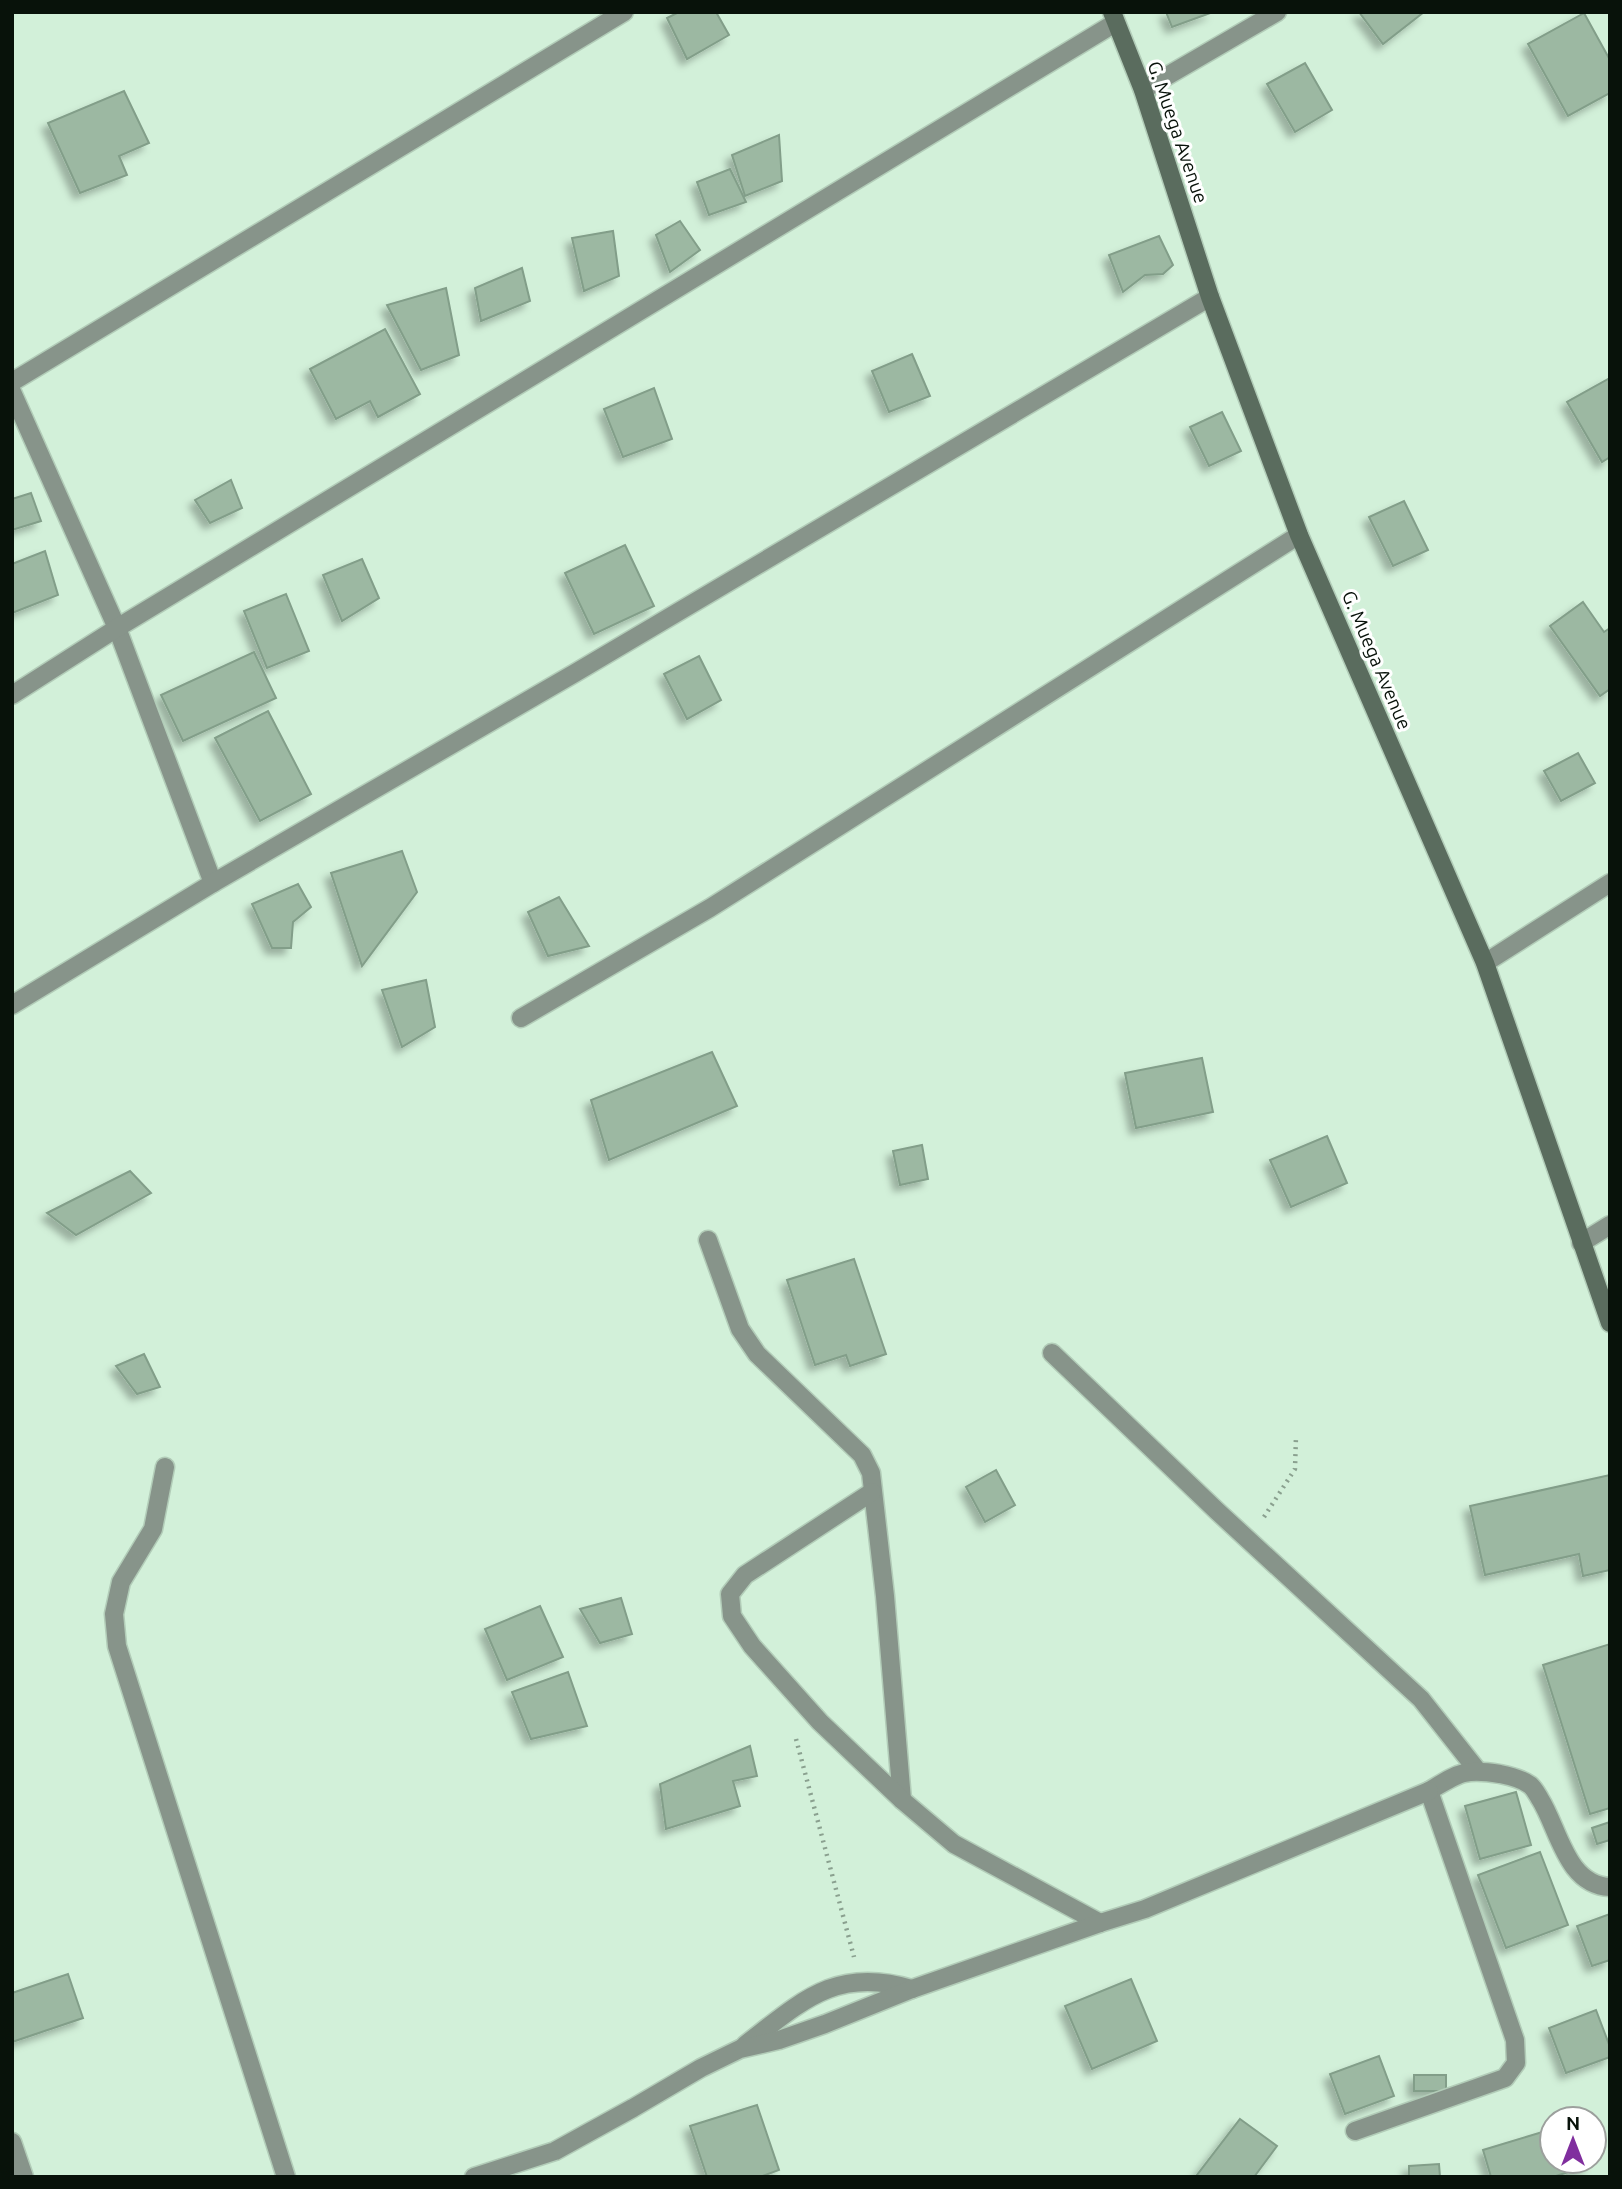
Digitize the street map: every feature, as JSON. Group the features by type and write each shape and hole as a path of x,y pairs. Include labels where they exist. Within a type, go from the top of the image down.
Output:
{"street":[{"path":"12,382 624,12"},
{"path":"1143,90 1277,12"},
{"path":"12,695 1113,18"},
{"name":"G. Muega Avenue","path":"1113,18 1143,90 1210,297 1299,535 1485,963 1610,1323"},
{"path":"12,1005 213,883 587,666 1210,297"},
{"path":"12,392 117,628 213,883"},
{"path":"521,1018 722,901 1299,535"},
{"path":"1485,963 1610,883"},
{"path":"1581,1243 1610,1225"},
{"path":"708,1240 740,1329 757,1354 862,1455 871,1473 885,1596 902,1800"},
{"path":"1052,1353 1421,1699 1477,1770"},
{"path":"165,1467 153,1529 121,1582 114,1614 117,1646 286,2177"},
{"path":"872,1492 745,1575 730,1594 732,1616 780,1681 820,1723 902,1800 954,1844 1100,1923"},
{"path":"740,2049 779,2040 912,1989 1145,1909 1429,1791 1460,1773 1477,1770 1510,1776 1531,1786 1581,1877 1597,1886 1610,1887"},
{"path":"1355,2132 1505,2078 1517,2063 1515,2040 1429,1791"},
{"path":"474,2177 555,2151 701,2068 740,2049 797,2005 824,1990 860,1980 891,1983 912,1989"},
{"path":"12,2142 24,2177"}],"path":[{"path":"1249,1539 1295,1469 1296,1436"},
{"path":"794,1733 860,1980"}],"building":[{"path":"679,12 716,12 729,35 687,59 667,18"},
{"path":"1166,12 1213,12 1172,27"},
{"path":"1359,12 1424,12 1383,44"},
{"path":"1584,13 1610,60 1610,93 1568,116 1528,44"},
{"path":"1305,63 1332,110 1295,132 1267,84"},
{"path":"124,91 149,143 119,156 127,175 80,193 48,123"},
{"path":"779,135 782,181 745,196 732,155"},
{"path":"730,169 746,202 709,215 697,182"},
{"path":"680,221 700,250 670,272 656,235"},
{"path":"613,231 619,276 584,291 572,238"},
{"path":"1159,236 1173,265 1163,274 1145,275 1123,292 1109,255"},
{"path":"522,268 530,301 481,321 475,288"},
{"path":"446,288 459,355 421,370 387,305"},
{"path":"385,329 420,394 378,417 370,401 336,419 310,369"},
{"path":"912,354 930,396 889,412 872,371"},
{"path":"1610,378 1610,457 1602,462 1567,402"},
{"path":"654,388 672,439 623,457 604,409"},
{"path":"1222,412 1241,451 1209,466 1190,427"},
{"path":"231,480 242,508 210,523 195,500"},
{"path":"31,493 41,521 12,530 12,499"},
{"path":"1404,501 1428,550 1393,566 1369,517"},
{"path":"625,545 654,606 594,634 565,573"},
{"path":"45,551 58,595 12,613 12,564"},
{"path":"362,559 379,598 342,621 323,575"},
{"path":"286,594 309,651 267,668 244,611"},
{"path":"1583,602 1604,632 1610,628 1610,689 1600,696 1550,626"},
{"path":"254,652 276,698 183,741 161,695"},
{"path":"699,656 721,700 687,719 664,674"},
{"path":"268,711 311,794 260,821 215,738"},
{"path":"1578,753 1595,783 1561,801 1544,771"},
{"path":"402,851 417,892 362,966 331,873"},
{"path":"298,884 311,907 293,922 291,948 272,948 252,904"},
{"path":"559,897 589,946 548,956 528,912"},
{"path":"426,980 435,1027 402,1047 382,990"},
{"path":"712,1052 737,1106 609,1160 591,1100"},
{"path":"1202,1058 1213,1112 1136,1128 1125,1073"},
{"path":"1327,1136 1347,1183 1291,1207 1270,1160"},
{"path":"922,1145 928,1179 900,1185 893,1151"},
{"path":"130,1171 151,1193 76,1235 47,1213"},
{"path":"854,1259 886,1354 850,1366 846,1355 815,1365 787,1280"},
{"path":"144,1354 160,1387 137,1394 116,1366"},
{"path":"996,1470 1015,1505 985,1522 966,1487"},
{"path":"1610,1475 1610,1570 1583,1576 1579,1554 1485,1575 1470,1506"},
{"path":"621,1598 632,1634 600,1643 580,1609"},
{"path":"540,1606 563,1657 507,1680 485,1629"},
{"path":"1610,1644 1610,1808 1590,1814 1543,1665"},
{"path":"568,1672 587,1726 531,1739 512,1692"},
{"path":"750,1746 757,1776 733,1781 740,1806 666,1829 660,1784"},
{"path":"1516,1792 1531,1845 1480,1859 1465,1806"},
{"path":"1610,1822 1610,1840 1597,1844 1592,1828"},
{"path":"1540,1852 1568,1925 1506,1948 1478,1875"},
{"path":"1610,1914 1610,1960 1592,1966 1577,1926"},
{"path":"68,1974 83,2018 12,2042 12,1993"},
{"path":"1131,1979 1157,2041 1092,2069 1065,2006"},
{"path":"1596,2010 1610,2047 1610,2057 1566,2073 1549,2028"},
{"path":"1379,2056 1394,2096 1345,2114 1330,2074"},
{"path":"1414,2075 1446,2075 1446,2091 1414,2091"},
{"path":"757,2105 779,2170 760,2177 707,2177 690,2126"},
{"path":"1240,2119 1277,2146 1254,2177 1199,2177 1197,2175"},
{"path":"1538,2133 1538,2175 1559,2175 1491,2177 1483,2150"},
{"path":"1439,2164 1440,2177 1409,2177 1409,2166"}]}
